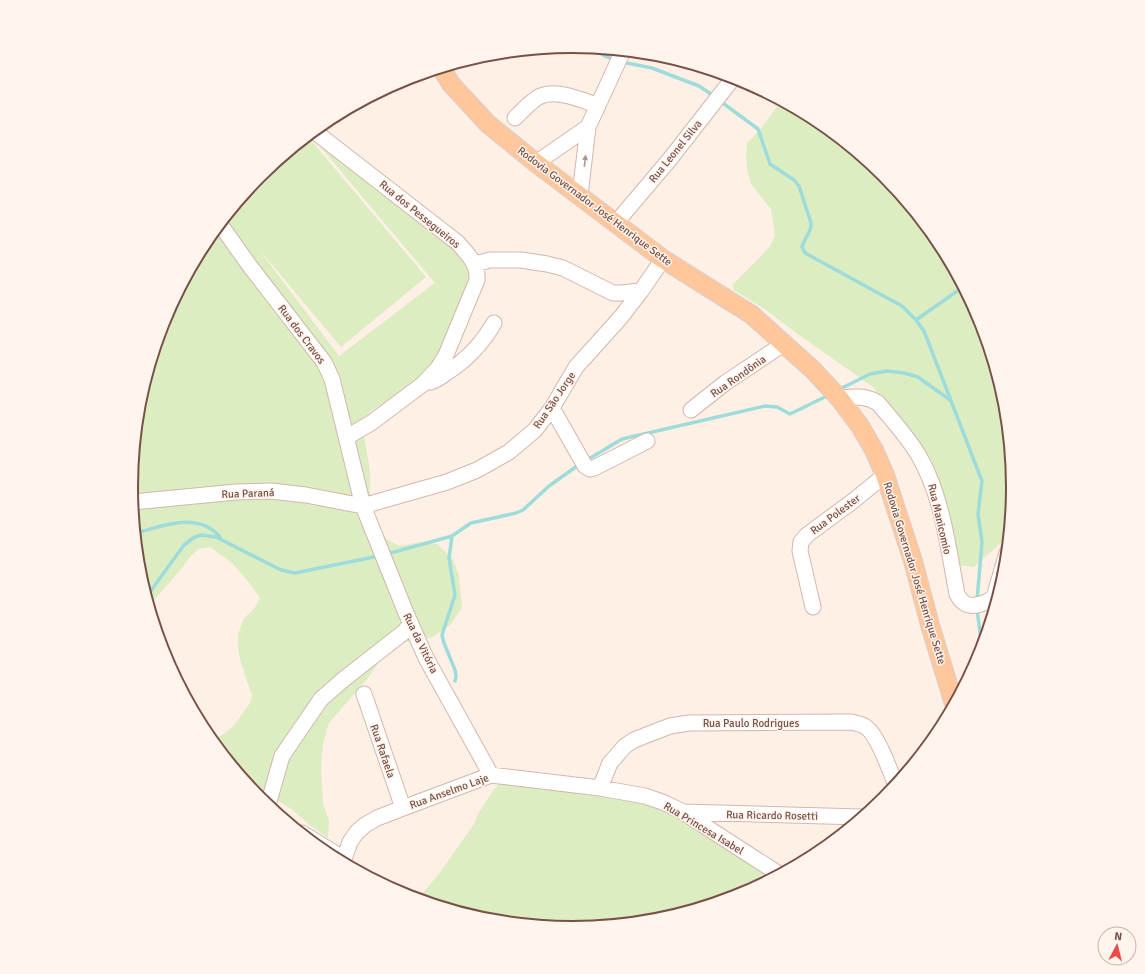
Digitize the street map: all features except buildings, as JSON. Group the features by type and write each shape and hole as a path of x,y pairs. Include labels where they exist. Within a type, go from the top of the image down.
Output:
{"main road":[{"name":"Rodovia Governador José Henrique Sette","path":"444,73 451,84 488,124 536,163 580,195 615,224 662,259 752,315 785,343 839,398 874,450 885,475 913,561 930,625 952,697"}],"street":[{"path":"580,195 588,127 621,56"},
{"name":"Rua Leonel Silva","path":"615,224 670,159 730,83"},
{"path":"514,118 540,96 550,94 567,96 598,106"},
{"path":"536,163 588,127"},
{"name":"Rua dos Pessegueiros","path":"319,135 458,243 475,264"},
{"name":"Rua dos Cravos","path":"224,229 249,265 324,362 332,379 363,506"},
{"name":"Rua São Jorge","path":"363,506 447,482 478,470 509,452 535,430 552,408 576,367 621,317 641,291 662,259"},
{"path":"347,437 371,423 423,384 438,368 446,355 477,280 478,272 475,264 490,260 520,260 547,264 563,268 614,292 621,293 641,291"},
{"path":"423,384 433,382 467,358 482,341 494,323"},
{"name":"Rua Rondônia","path":"691,410 725,383 785,343"},
{"name":"Rua Manicomio","path":"839,398 859,396 870,398 878,403 919,455 932,482 939,506 957,594 963,602 970,605 979,605 992,600"},
{"path":"552,408 585,466 590,469 647,441"},
{"name":"Rua Polester","path":"813,607 800,551 801,542 807,534 853,501 885,475"},
{"name":"Rua Paraná","path":"139,501 236,492 271,491 306,495 363,506"},
{"name":"Rua da Vitória","path":"363,506 426,658 491,775"},
{"path":"270,798 282,756 321,700 344,679 404,632 411,624"},
{"name":"Rua Rafaela","path":"364,694 403,808"},
{"name":"Rua Paulo Rodrigues","path":"600,788 610,763 624,746 634,740 670,726 697,723 852,722 862,725 870,730 876,739 893,779"},
{"name":"Rua Anselmo Laje","path":"345,857 350,842 357,832 377,818 491,775 600,788"},
{"name":"Rua Princesa Isabel","path":"600,788 645,796 665,803 682,812 774,871"},
{"name":"Rua Ricardo Rosetti","path":"682,812 854,817"}],"green space":[{"path":"778,105 814,126 837,143 859,161 899,201 933,246 962,295 983,347 992,375 1003,430 1006,459 1006,515 1003,544 1003,541 974,567 959,565 948,524 886,406 873,387 763,308 734,290 733,284 770,246 775,236 771,209 751,184 747,169 747,143 760,130"},
{"path":"311,141 426,277 341,347 258,248 339,356 435,283 317,143 464,256 470,267 466,291 459,316 427,374 397,398 372,410 364,418 373,517 384,538 400,546 420,542 437,544 453,559 459,576 462,608 450,625 433,637 406,642 386,652 368,678 329,723 323,744 321,765 323,804 329,821 328,838 290,808 265,793 246,773 218,737 224,734 235,724 250,703 252,696 241,663 238,648 238,634 244,618 254,609 260,598 232,563 210,547 198,549 154,601 142,544 138,487 142,430 153,375 162,347 183,295 212,246 246,201 286,161"},
{"path":"500,782 616,795 662,808 770,873 739,888 685,906 657,913 601,920 544,920 488,913 422,894 441,871 474,824 478,814"}],"waterway":[{"path":"602,54 616,60"},
{"path":"622,62 652,68 699,86 714,96"},
{"path":"720,101 758,129 770,164 794,180 799,186 811,223 802,247 805,253 902,306 916,320 924,331 982,481 978,514 982,542 977,601"},
{"path":"916,320 959,290"},
{"path":"838,390 870,374 887,371 904,373 918,377 950,400"},
{"path":"587,460 622,439 765,406 777,407 790,414 829,395"},
{"path":"387,554 452,536 471,523 516,513 523,510 549,486 580,464"},
{"path":"141,532 169,524 191,522 201,524 211,529 220,537"},
{"path":"151,590 184,545 193,538 201,535 216,537 281,570 295,573 379,556"},
{"path":"452,536 449,558 455,595 442,635 455,670 455,681"},
{"path":"977,609 980,634"}]}
